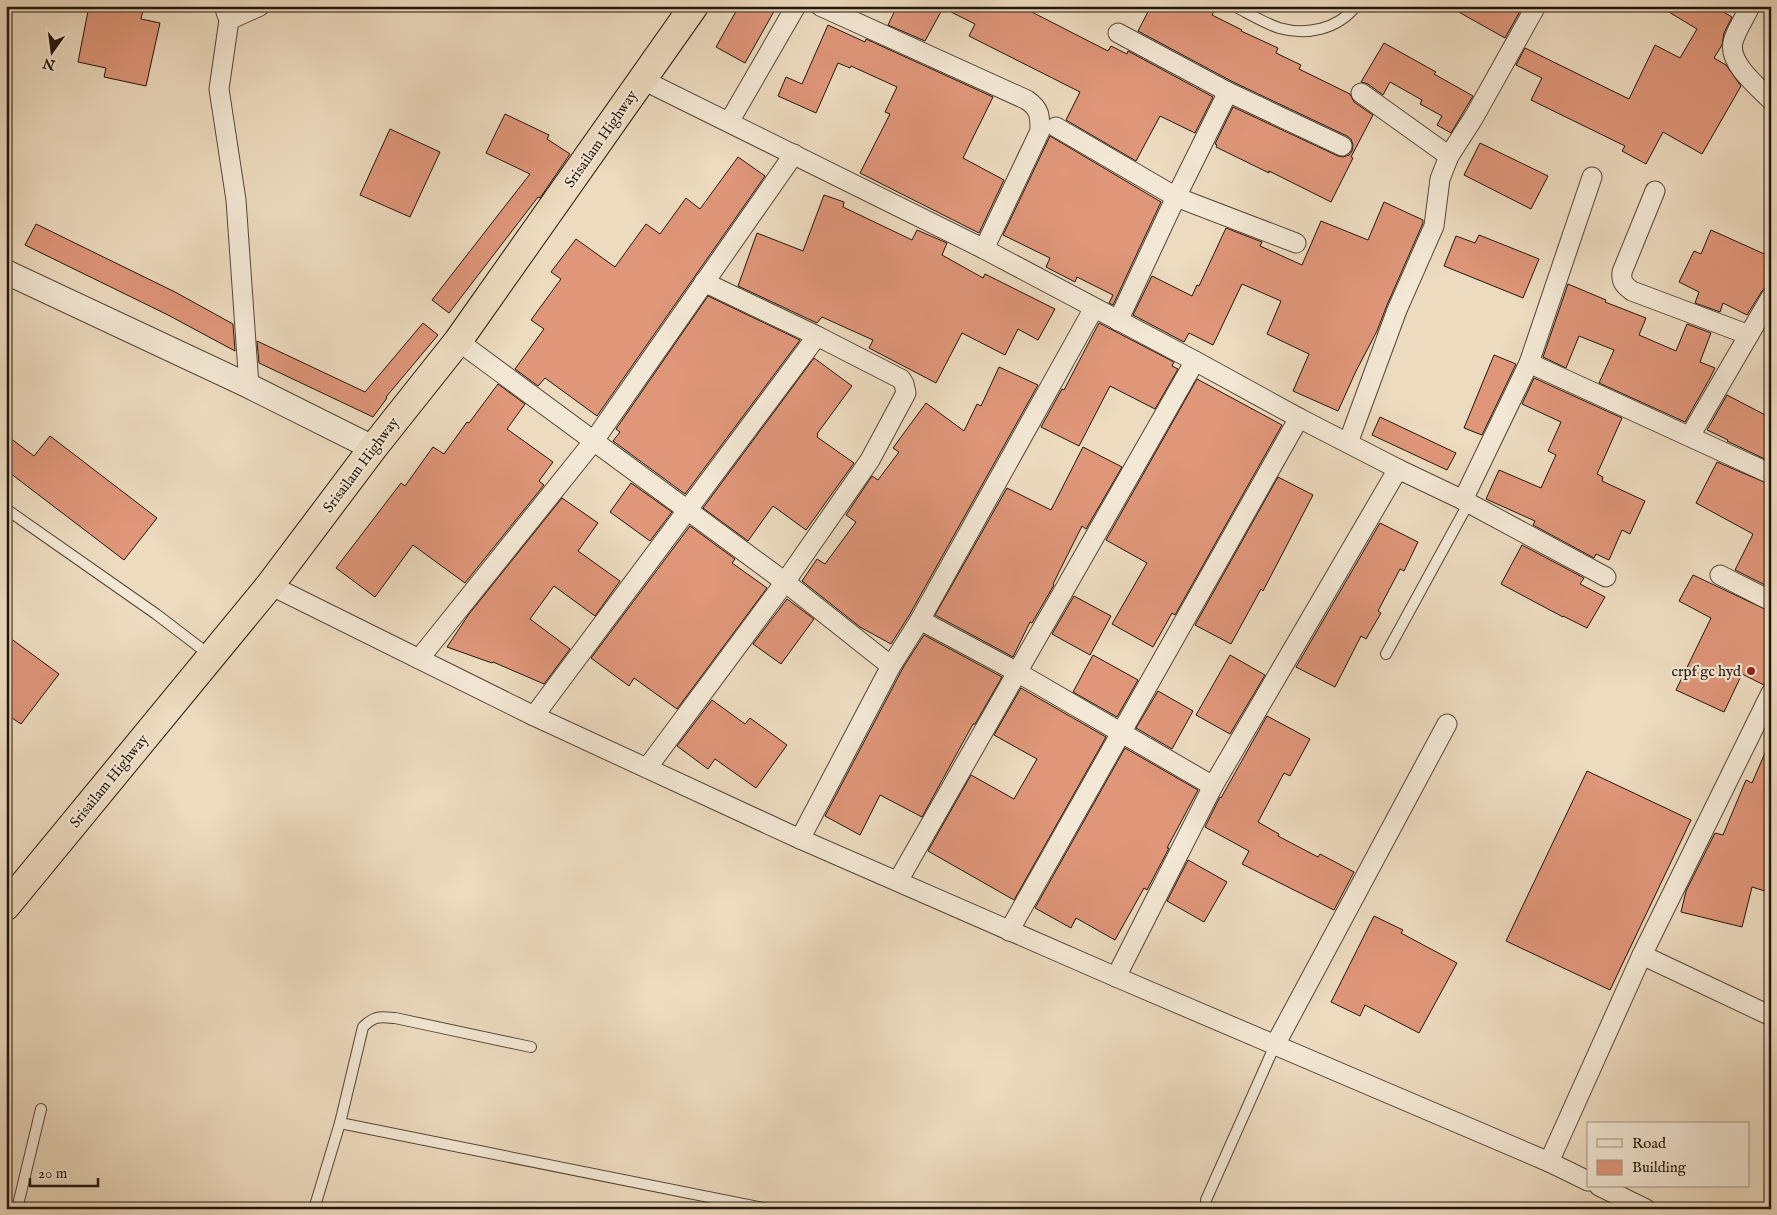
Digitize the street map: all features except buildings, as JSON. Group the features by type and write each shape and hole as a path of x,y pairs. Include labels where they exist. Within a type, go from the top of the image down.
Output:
{"highway":[{"name":"Srisailam Highway","path":"6,906 270,585 373,448 458,341 694,6"}],"street":[{"path":"249,386 236,200 219,89 226,13 260,6"},
{"path":"729,122 796,6"},
{"path":"820,6 1035,105 1040,115 1040,131 984,249"},
{"path":"1348,443 1397,310 1434,226 1440,179 1449,156 1474,116 1536,6"},
{"path":"1750,6 1733,43 1732,55 1737,64 1771,100"},
{"path":"1118,33 1228,92 1342,146"},
{"path":"643,80 984,249 1299,418 1466,502 1606,577"},
{"path":"1118,321 1228,92"},
{"path":"1361,92 1449,156"},
{"path":"1056,127 1176,197 1296,243"},
{"path":"419,660 593,442 794,154"},
{"path":"1466,502 1529,363 1592,177"},
{"path":"1655,191 1622,272 1625,286 1632,291 1749,335"},
{"path":"6,272 249,386 373,448"},
{"path":"647,768 785,582 870,460 906,393 901,379 704,282"},
{"path":"1690,436 1771,297"},
{"path":"800,839 891,666 920,620 1094,308"},
{"path":"534,716 817,336"},
{"path":"458,341 785,582 891,666"},
{"path":"898,881 1195,361"},
{"path":"1529,363 1771,474"},
{"path":"1009,931 1299,418"},
{"path":"1116,977 1213,786 1398,469"},
{"path":"1720,576 1771,601"},
{"path":"270,585 534,716 800,839 1009,931 1549,1162 1587,1181"},
{"path":"920,620 1017,672 1213,786"},
{"path":"1549,1162 1642,955 1765,719 1771,693"},
{"path":"1274,1045 1447,724"},
{"path":"1642,955 1771,1016"},
{"path":"1603,1188 1646,1209"}],"lane":[{"path":"1234,6 1279,28 1304,31 1325,29 1338,24 1356,6"},
{"path":"1386,654 1466,502"},
{"path":"6,509 156,614 212,656"},
{"path":"314,1209 340,1123 363,1027 370,1020 378,1017 395,1018 531,1047"},
{"path":"1207,1209 1206,1200 1274,1045"},
{"path":"17,1209 41,1110"},
{"path":"340,1123 768,1209"}],"place":[{"name":"crpf gc hyd","path":"1751,671"}]}
